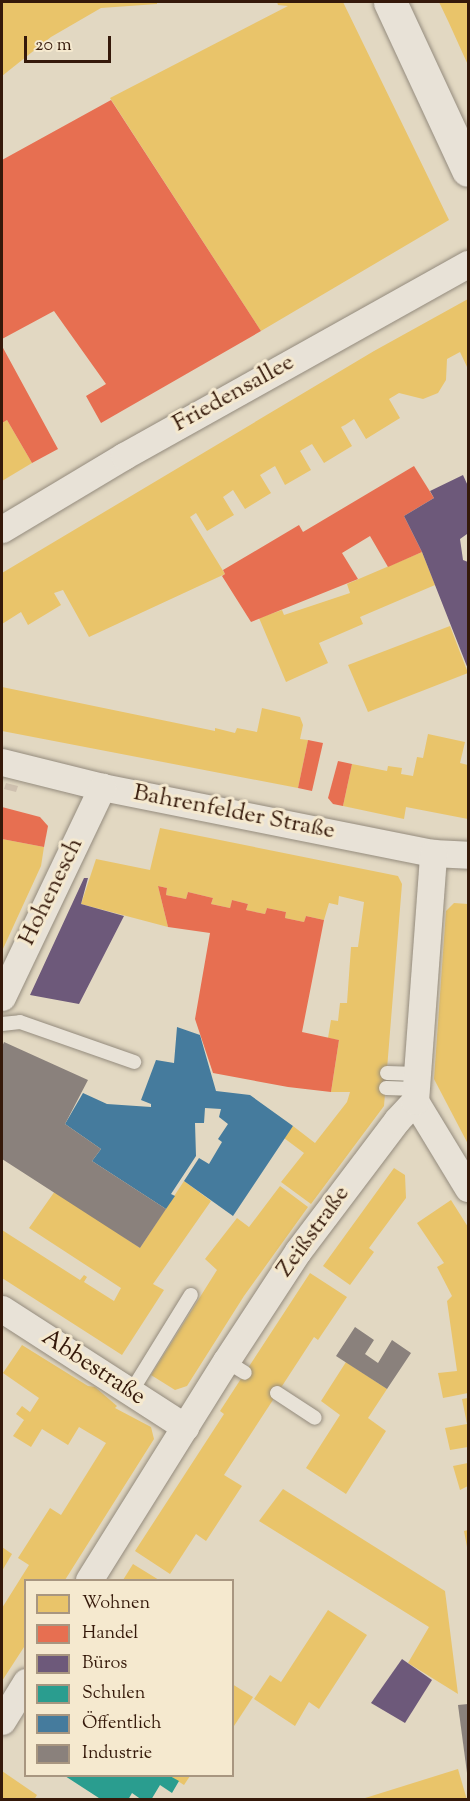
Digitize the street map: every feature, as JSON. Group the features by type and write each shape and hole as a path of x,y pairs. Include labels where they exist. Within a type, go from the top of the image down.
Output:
{"main road":[{"path":"390,2 468,170"}],"street":[{"name":"Friedensallee","path":"2,529 99,470 468,264"},
{"name":"Bahrenfelder Straße","path":"2,762 102,787 433,853 468,855"},
{"name":"Hohenesch","path":"2,997 102,787"},
{"path":"433,853 416,1088 468,1188"},
{"name":"Zeißstraße","path":"90,1579 185,1427 236,1367 298,1251 397,1120 416,1088"},
{"name":"Abbestraße","path":"2,1309 185,1427"},
{"path":"2,1721 24,1686"}],"lane":[{"path":"2,1024 20,1022 134,1062"},
{"path":"387,1073 416,1088"},
{"path":"386,1088 416,1088"},
{"path":"131,1392 191,1295"},
{"path":"277,1393 315,1418"}],"building: Wohnen":[{"path":"2,2 157,2 157,4 101,8 51,37 2,76"},
{"path":"277,2 343,2 449,220 261,331 110,98 288,6 278,5"},
{"path":"439,2 468,2 468,65 449,23"},
{"path":"468,299 468,369 460,352 447,359 446,380 438,393 423,399 399,393 389,399 400,418 366,439 354,419 341,427 352,446 324,463 312,444 300,451 311,470 285,485 275,466 260,475 271,493 245,509 233,490 223,497 234,515 207,531 196,513 190,517 225,574 89,637 63,590 54,593 61,605 28,625 21,612 2,624 2,573 374,351"},
{"path":"7,420 32,463 2,481 2,423"},
{"path":"422,552 435,585 360,617 363,624 319,643 328,663 286,682 259,618 282,610 284,615 350,593 347,584"},
{"path":"450,626 468,673 368,712 348,665"},
{"path":"2,687 215,731 215,728 235,733 237,728 257,732 262,708 300,717 303,725 300,739 308,740 298,788 2,731"},
{"path":"428,734 465,742 460,763 468,765 468,819 406,807 404,819 343,806 352,764 387,771 388,766 402,768 401,774 413,776 417,757 423,758"},
{"path":"160,828 398,876 402,884 384,1106 311,1204 281,1182 304,1153 284,1138 293,1126 315,1143 347,1102 350,1092 331,1092 339,1040 328,1038 331,1020 338,1021 340,1003 347,1003 351,947 358,947 364,902 339,896 338,905 329,903 324,920 306,916 304,922 285,918 286,912 267,908 265,914 246,910 248,904 232,900 230,908 211,904 213,898 188,892 186,899 166,895 167,888 158,886 168,927 81,904 96,859 150,870"},
{"path":"2,839 44,847 41,866 2,951"},
{"path":"454,903 468,904 468,1144 434,1079 446,911"},
{"path":"394,1168 405,1175 406,1198 369,1248 374,1252 350,1285 323,1266"},
{"path":"184,1181 211,1201 153,1284 164,1290 122,1355 2,1278 2,1230 80,1280 84,1275 87,1277 84,1282 114,1301 121,1288 29,1228 55,1191 140,1248"},
{"path":"280,1186 308,1207 244,1296 187,1386 175,1390 151,1375 217,1270 205,1259 237,1218 249,1227"},
{"path":"451,1200 468,1227 468,1393 443,1398 438,1373 457,1371 447,1301 452,1296 437,1267 444,1263 417,1223"},
{"path":"310,1273 347,1297 318,1340 314,1337 224,1475 242,1486 206,1541 196,1534 170,1574 135,1551 224,1414 220,1411"},
{"path":"22,1345 88,1386 95,1387 117,1406 115,1408 151,1427 154,1439 66,1579 24,1579 24,1647 2,1681 2,1608 29,1565 18,1558 50,1508 61,1515 106,1443 79,1427 68,1445 42,1429 31,1447 13,1436 24,1420 16,1414 22,1406 30,1412 39,1398 3,1373"},
{"path":"346,1362 387,1389 368,1418 386,1431 346,1494 306,1468 340,1415 321,1401"},
{"path":"468,1398 468,1447 450,1450 445,1428 467,1424 462,1399"},
{"path":"468,1463 468,1486 460,1490 453,1466"},
{"path":"283,1489 445,1591 458,1694 408,1663 429,1627 259,1521"},
{"path":"468,1530 468,1547 467,1547 464,1531"},
{"path":"2,1547 12,1554 2,1571"},
{"path":"133,1564 157,1579 124,1579"},
{"path":"328,1610 367,1635 319,1709 309,1702 295,1726 254,1699 270,1675 281,1682"},
{"path":"234,1685 253,1697 234,1726"},
{"path":"458,1769 467,1800 362,1799"},
{"path":"2,1771 37,1795 34,1800 2,1800"},
{"path":"172,1777 189,1777 184,1785"}],"building: Handel":[{"path":"111,100 261,331 101,423 86,396 106,384 54,311 2,339 2,160"},
{"path":"2,346 58,449 32,463 7,420 2,423"},
{"path":"414,466 434,498 404,516 422,552 388,567 370,536 342,553 358,579 251,622 222,576 225,574 223,570 299,525 303,532"},
{"path":"308,740 323,743 312,791 298,788"},
{"path":"338,761 352,764 343,806 333,804 328,798"},
{"path":"2,807 40,817 48,826 44,847 2,839"},
{"path":"158,886 167,888 166,895 186,899 188,892 213,898 211,904 230,908 232,900 248,904 246,910 265,914 267,908 286,912 285,918 304,922 306,916 324,920 302,1032 339,1040 331,1092 288,1087 213,1073 195,1019 210,933 168,927"}],"building: Büros":[{"path":"463,475 468,486 467,534 460,539 463,560 468,562 468,669 422,552 404,516 434,498 430,491"},
{"path":"84,878 88,878 81,904 124,916 79,1004 30,995"},
{"path":"402,1659 432,1680 405,1723 371,1703"}],"building: Schulen":[{"path":"67,1777 172,1777 179,1781 172,1793 160,1785 151,1800 142,1800 132,1793 128,1800 102,1800"}],"building: Öffentlich":[{"path":"177,1027 200,1035 216,1091 250,1095 293,1126 233,1216 184,1181 199,1158 209,1164 222,1142 218,1139 228,1124 219,1117 221,1109 205,1108 204,1123 195,1123 196,1156 171,1194 175,1196 166,1209 92,1161 101,1149 65,1124 83,1093 107,1104 151,1107 151,1104 141,1100 156,1060 174,1063"}],"building: Industrie":[{"path":"4,1042 88,1080 65,1124 101,1149 92,1161 166,1209 140,1248 2,1159 2,1047"},
{"path":"355,1327 374,1340 365,1354 378,1363 392,1340 411,1353 387,1389 336,1356"},
{"path":"468,1704 468,1773 467,1773 458,1705"}],"building: Sonstige":[{"path":"6,783 18,786 16,792 4,789"}]}
